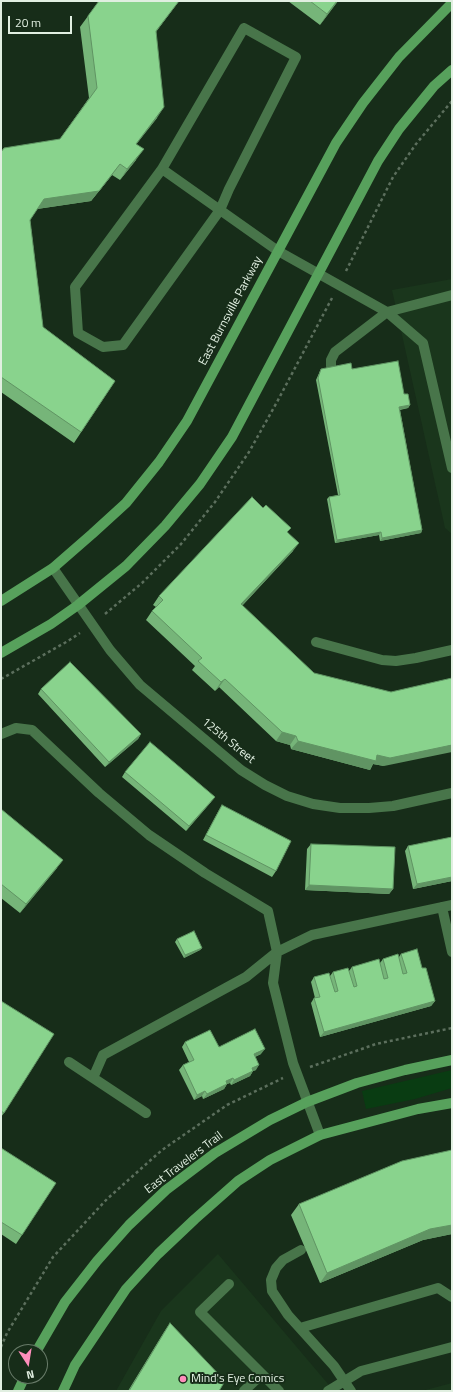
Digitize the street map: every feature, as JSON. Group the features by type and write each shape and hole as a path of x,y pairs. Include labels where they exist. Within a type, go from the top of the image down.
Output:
{"street":[{"name":"East Burnsville Parkway","path":"1,601 53,568 126,503 167,450 187,422 336,143 363,103 399,56 452,3"},
{"path":"244,28 296,57 229,189 220,210 123,346 102,347 78,333 75,287 162,170 244,28"},
{"path":"1,654 51,624 78,605 126,566 165,526 200,484 232,437 378,161 399,129 434,86 452,70"},
{"path":"162,170 278,251 387,312 423,343 452,468"},
{"path":"331,366 331,360 335,352 387,312 452,295"},
{"name":"125th Street","path":"53,568 110,650 140,685 241,770 265,785 287,796 313,804 340,808 393,806 452,793"},
{"path":"316,642 382,660 396,661 452,650"},
{"path":"1,734 16,728 32,730 99,793 149,835 205,873 268,911 277,952 273,983 293,1063 320,1135"},
{"path":"93,1078 103,1055 246,977 277,952 312,935 447,906 452,952"},
{"name":"East Travelers Trail","path":"41,1344 65,1302 96,1261 129,1225 166,1190 215,1153 270,1120 307,1102 358,1083 405,1070 452,1060"},
{"path":"69,1062 146,1113"},
{"path":"63,1391 75,1365 126,1289 158,1254 195,1218 238,1181 270,1160 320,1135 405,1112 452,1103"},
{"path":"301,1250 283,1260 276,1268 271,1280 272,1291 278,1302 334,1366 351,1391"},
{"path":"229,1284 200,1312 279,1391"},
{"path":"300,1328 438,1288 452,1297"},
{"path":"328,1391 361,1371 452,1347"},
{"path":"244,1391 262,1374"}],"shaded area":[{"path":"452,279 452,534 445,528 392,290"},
{"path":"452,1070 452,1088 415,1099 366,1109 362,1091"},
{"path":"218,1254 334,1391 116,1391 161,1311"},
{"path":"452,1383 452,1391 422,1391"}],"building":[{"path":"99,1 179,1 156,31 164,107 136,144 144,149 127,169 120,164 99,191 44,199 30,220 43,327 115,381 81,432 1,377 1,152 4,148 60,139 97,88 88,16"},
{"path":"310,1 337,1 327,14"},
{"path":"398,361 404,394 408,394 410,405 399,407 422,530 382,538 381,532 337,540 329,497 340,495 318,378 321,369 351,363 352,369"},
{"path":"252,497 263,508 266,505 291,528 287,532 299,543 241,604 314,673 391,692 452,678 452,745 390,758 377,755 376,761 298,741 296,736 282,732 225,679 221,682 198,661 202,658 152,611 163,600 159,596"},
{"path":"70,662 141,734 109,762 41,689"},
{"path":"150,742 215,797 189,826 125,772"},
{"path":"222,805 291,841 276,871 206,835"},
{"path":"1,809 63,860 26,904 1,884"},
{"path":"452,837 452,877 417,884 408,846"},
{"path":"311,844 395,847 393,889 309,885"},
{"path":"194,931 202,948 185,955 177,939"},
{"path":"417,949 422,968 426,968 435,1001 324,1032 314,998 320,997 314,977 329,973 335,992 338,991 333,972 348,968 354,987 357,986 352,967 379,959 384,979 388,978 383,959 398,954 403,974 407,973 401,954"},
{"path":"1,1001 54,1034 4,1113 1,1111"},
{"path":"255,1029 265,1049 254,1054 259,1065 252,1068 253,1071 234,1080 233,1078 226,1081 227,1084 207,1094 205,1091 197,1095 183,1065 194,1060 185,1042 210,1030 219,1047"},
{"path":"1,1148 56,1183 22,1235 1,1222"},
{"path":"452,1150 452,1225 430,1229 327,1273 299,1204 402,1161"},
{"path":"170,1323 225,1381 219,1391 129,1391"}],"place":[{"name":"Mind's Eye Comics","path":"183,1379"}]}
